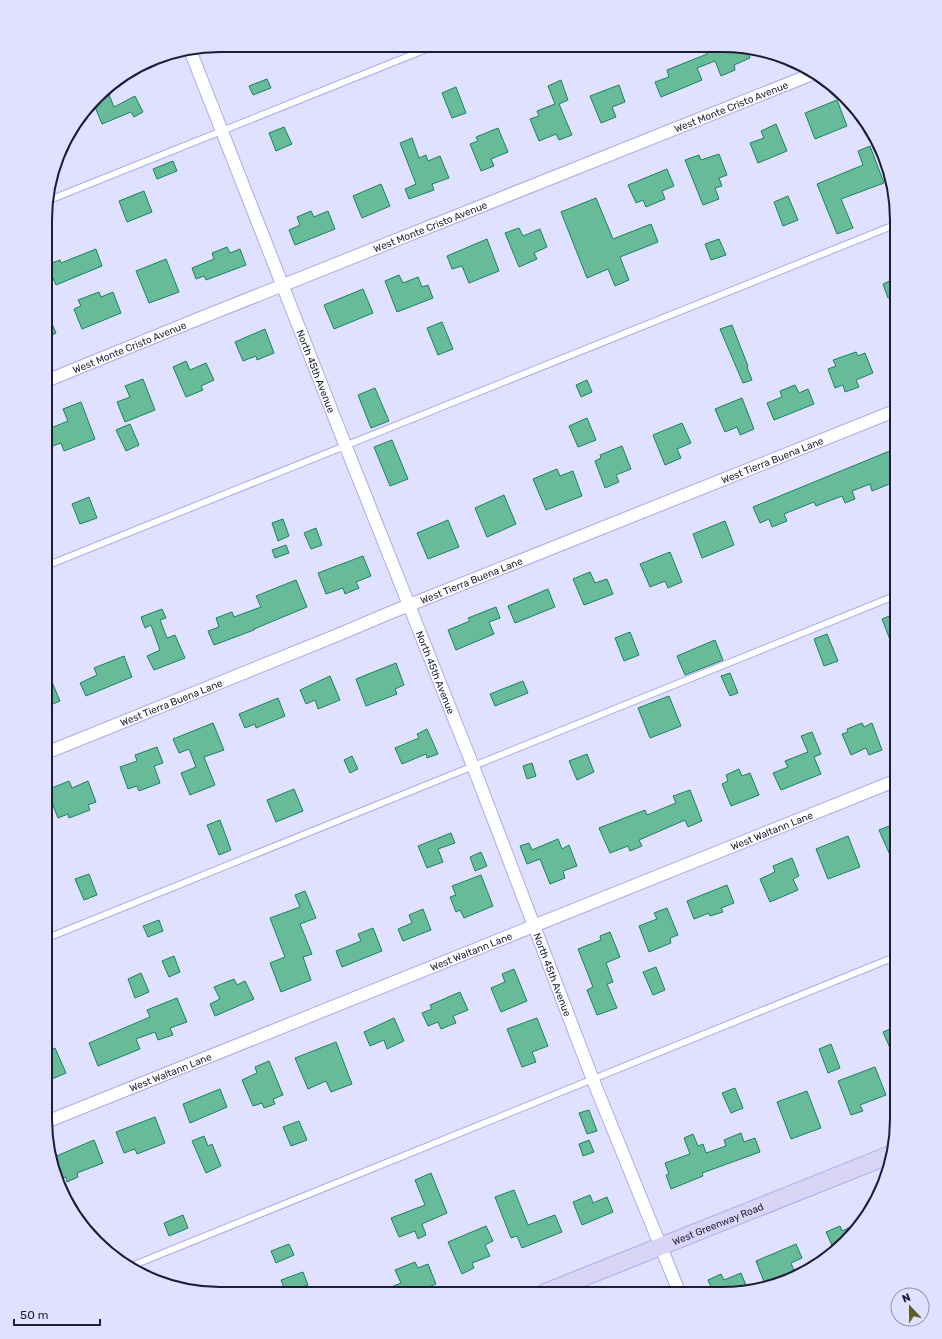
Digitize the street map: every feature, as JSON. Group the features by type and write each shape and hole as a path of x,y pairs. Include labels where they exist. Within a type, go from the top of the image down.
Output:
{"main road":[{"name":"West Greenway Road","path":"561,1287 886,1156"}],"street":[{"name":"North 45th Avenue","path":"192,54 473,766 593,1080 662,1246 677,1287"},
{"name":"West Monte Cristo Avenue","path":"52,379 809,76"},
{"name":"West Tierra Buena Lane","path":"52,751 409,605 890,413"},
{"name":"West Waltann Lane","path":"52,1120 890,783"}],"lane":[{"path":"53,198 419,52"},
{"path":"52,564 346,447 890,227"},
{"path":"52,936 890,598"},
{"path":"135,1265 890,959"}],"building":[{"path":"706,52 744,53 748,54 750,58 734,65 735,70 721,76 715,61 697,68 702,80 661,97 655,82 669,77 667,70 707,54"},
{"path":"267,79 271,88 253,95 249,86"},
{"path":"561,80 568,100 559,104 572,135 559,140 556,134 539,141 530,119 539,116 537,111 555,104 548,86"},
{"path":"619,85 625,102 612,107 616,117 601,123 590,96"},
{"path":"456,87 466,113 452,118 442,93"},
{"path":"109,94 114,107 135,96 143,112 134,117 131,112 102,124 95,108"},
{"path":"837,100 847,126 815,139 805,113"},
{"path":"776,124 787,151 758,163 750,143 764,138 761,131"},
{"path":"284,127 292,144 276,151 269,133"},
{"path":"498,128 508,152 491,159 494,166 481,171 470,144 478,141 476,137"},
{"path":"412,138 419,158 426,155 428,161 440,156 449,178 432,184 434,190 409,199 405,189 416,184 400,143"},
{"path":"870,146 884,183 841,199 853,228 837,234 817,184 863,165 858,151"},
{"path":"719,154 727,175 719,178 722,186 715,188 719,199 703,205 685,160 699,155 701,160"},
{"path":"173,161 177,171 157,179 153,169"},
{"path":"667,169 674,186 662,191 665,199 646,207 643,200 636,203 628,185"},
{"path":"381,184 390,206 362,218 353,196"},
{"path":"144,191 152,212 127,222 119,201"},
{"path":"788,196 798,220 783,226 774,202"},
{"path":"596,198 613,239 651,224 658,242 620,257 629,280 615,286 608,269 587,278 561,212"},
{"path":"311,211 314,217 328,211 335,229 295,245 289,230 300,225 297,217"},
{"path":"519,228 523,236 540,229 547,247 534,253 537,259 519,267 505,233"},
{"path":"487,239 499,271 469,283 462,266 452,269 447,256"},
{"path":"719,239 726,255 711,260 705,244"},
{"path":"227,247 230,253 240,249 246,265 206,280 204,276 196,279 192,268 214,259 212,253"},
{"path":"96,249 102,266 56,285 52,276 52,263 60,260 61,263"},
{"path":"166,259 179,292 149,303 136,271"},
{"path":"399,275 403,283 418,277 422,287 428,285 433,298 397,312 385,281"},
{"path":"890,281 890,297 888,298 883,284"},
{"path":"363,289 373,313 334,329 324,305"},
{"path":"99,292 101,297 113,292 121,313 82,329 74,309 81,306 78,300"},
{"path":"442,322 453,349 438,355 427,328"},
{"path":"52,324 56,333 52,335"},
{"path":"732,325 752,380 743,383 720,329"},
{"path":"265,329 274,353 257,360 256,356 243,361 235,342"},
{"path":"856,352 858,356 865,353 873,373 856,380 859,387 845,392 843,385 835,388 828,369 836,366 833,360"},
{"path":"186,361 190,370 206,363 214,380 201,386 203,390 186,397 173,367"},
{"path":"143,379 155,410 125,422 117,402 130,397 125,386"},
{"path":"587,380 592,392 581,397 576,385"},
{"path":"795,385 799,393 808,389 814,404 774,420 767,403 782,397 780,391"},
{"path":"375,388 389,421 371,428 358,395"},
{"path":"742,398 754,429 740,435 737,427 725,432 715,409"},
{"path":"81,402 95,439 64,451 61,443 52,446 52,428 68,421 63,409"},
{"path":"587,418 596,440 578,447 569,426"},
{"path":"682,423 691,443 677,449 681,458 665,465 653,435"},
{"path":"130,424 139,445 126,451 116,430"},
{"path":"392,440 408,479 390,486 374,447"},
{"path":"622,446 631,469 616,475 619,482 605,488 595,461 601,458 600,455"},
{"path":"890,451 890,484 872,491 870,484 852,491 855,499 845,503 842,496 816,506 814,502 784,514 787,521 772,527 769,519 760,523 753,507"},
{"path":"557,469 560,476 573,471 582,496 546,510 533,479"},
{"path":"504,495 516,524 487,537 475,508"},
{"path":"89,497 97,518 80,524 72,504"},
{"path":"283,519 289,536 278,541 272,523"},
{"path":"448,520 459,547 428,559 417,533"},
{"path":"725,521 734,545 702,558 693,534"},
{"path":"316,528 322,545 311,549 304,533"},
{"path":"286,545 289,553 275,558 272,550"},
{"path":"670,552 682,582 668,588 665,581 650,587 640,564"},
{"path":"363,556 371,576 356,582 359,588 345,594 343,588 326,594 318,573"},
{"path":"590,572 595,583 607,579 613,594 584,605 573,579"},
{"path":"296,580 307,607 254,630 214,645 208,631 219,627 216,618 232,612 234,617 261,607 256,596"},
{"path":"548,589 555,607 515,623 508,606"},
{"path":"496,607 500,618 489,622 494,634 456,650 448,630 470,621 468,618"},
{"path":"162,609 166,618 160,620 167,638 175,635 185,658 154,670 147,656 160,650 151,625 145,628 141,617"},
{"path":"890,616 890,640 882,619"},
{"path":"630,632 639,655 624,661 615,638"},
{"path":"827,634 838,661 824,666 814,639"},
{"path":"715,640 723,660 685,675 677,656"},
{"path":"124,656 132,677 86,696 80,683 97,675 94,668"},
{"path":"396,663 404,685 395,689 397,694 366,706 356,679"},
{"path":"730,673 738,693 730,696 721,676"},
{"path":"330,676 340,700 318,709 315,700 306,704 300,690"},
{"path":"523,681 528,693 495,706 490,694"},
{"path":"52,682 60,701 52,704"},
{"path":"669,696 681,726 650,738 638,708"},
{"path":"278,698 285,716 256,728 255,724 245,728 239,714"},
{"path":"213,723 224,750 204,757 215,785 190,795 181,773 196,767 189,749 179,753 173,739"},
{"path":"862,723 864,727 872,723 882,750 869,755 866,748 851,755 842,734 848,732 847,729"},
{"path":"427,729 438,754 427,758 426,754 402,764 395,748 419,738 417,734"},
{"path":"812,732 821,754 814,757 821,774 781,790 773,773 788,767 785,761 808,752 801,736"},
{"path":"157,747 163,763 154,766 160,783 139,791 137,786 128,789 120,767 137,761 135,755"},
{"path":"587,754 594,772 577,780 569,761"},
{"path":"352,756 358,769 350,773 344,760"},
{"path":"532,763 536,776 527,779 523,766"},
{"path":"739,769 742,776 750,773 759,795 731,806 722,784 728,781 726,775"},
{"path":"69,781 72,788 88,781 96,802 88,805 90,810 69,818 68,814 58,818 52,803 52,788"},
{"path":"294,789 303,811 276,822 267,800"},
{"path":"690,790 702,821 688,827 685,820 639,840 642,846 630,851 628,846 610,853 599,828 645,810 647,815 676,803 673,796"},
{"path":"220,820 231,850 219,855 207,825"},
{"path":"890,826 890,855 879,830"},
{"path":"451,833 455,843 438,849 443,862 427,868 418,846"},
{"path":"848,836 860,867 828,879 816,849"},
{"path":"558,839 562,849 569,845 577,866 563,871 565,878 550,884 540,859 527,864 520,846 529,843 532,850"},
{"path":"481,852 487,866 475,871 470,857"},
{"path":"792,858 799,876 793,879 798,890 770,902 760,879 775,872 773,866"},
{"path":"89,874 97,895 84,900 75,879"},
{"path":"481,875 493,906 464,918 460,910 456,912 450,897 456,895 452,886"},
{"path":"727,885 734,903 721,908 723,912 710,916 709,913 694,919 687,901"},
{"path":"305,891 316,918 300,924 312,954 303,957 311,980 281,992 270,963 285,957 270,918 300,907 295,895"},
{"path":"667,908 678,935 670,938 671,943 649,952 639,926 657,919 654,913"},
{"path":"423,909 431,930 403,941 398,929 412,923 409,915"},
{"path":"159,920 163,931 148,937 143,926"},
{"path":"373,928 382,951 342,967 336,951 361,941 358,934"},
{"path":"610,932 620,957 606,963 613,982 607,984 617,1008 597,1015 587,990 593,987 578,949 601,940 600,936"},
{"path":"174,956 180,972 169,977 162,961"},
{"path":"656,967 665,990 653,995 643,972"},
{"path":"514,969 527,1001 501,1012 491,988 505,982 502,974"},
{"path":"141,973 149,992 135,998 128,979"},
{"path":"234,979 237,985 245,981 254,999 215,1016 210,1004 220,999 214,987"},
{"path":"460,992 468,1010 453,1016 456,1023 441,1029 438,1022 428,1026 422,1013 432,1009 430,1005"},
{"path":"177,998 187,1022 170,1028 173,1035 158,1040 155,1032 136,1039 140,1049 98,1066 89,1043 150,1017 147,1010"},
{"path":"394,1018 404,1041 387,1049 384,1040 370,1046 364,1032"},
{"path":"537,1018 548,1046 532,1052 536,1062 522,1067 507,1029"},
{"path":"890,1029 890,1048 883,1032"},
{"path":"336,1042 352,1084 331,1092 326,1081 308,1089 295,1058"},
{"path":"831,1044 840,1068 828,1073 819,1049"},
{"path":"55,1048 66,1073 52,1079 52,1049"},
{"path":"269,1061 283,1095 273,1099 275,1104 264,1108 262,1103 253,1106 242,1080 257,1073 255,1067"},
{"path":"875,1067 886,1095 860,1105 863,1111 851,1115 838,1081"},
{"path":"735,1088 743,1108 731,1113 722,1093"},
{"path":"220,1089 227,1107 190,1123 183,1104"},
{"path":"807,1091 821,1128 791,1139 777,1102"},
{"path":"589,1110 597,1131 587,1134 579,1113"},
{"path":"155,1117 165,1143 137,1154 135,1149 124,1153 116,1132"},
{"path":"299,1121 307,1140 291,1146 283,1127"},
{"path":"741,1133 744,1142 755,1138 760,1152 702,1173 703,1176 671,1189 666,1175 669,1174 665,1163 690,1154 684,1138 693,1134 698,1146 703,1144 706,1153 726,1146 724,1140"},
{"path":"204,1136 208,1146 212,1144 221,1166 206,1173 192,1141"},
{"path":"94,1140 103,1163 77,1173 78,1177 67,1182 66,1177 63,1178 56,1156"},
{"path":"589,1140 594,1152 583,1156 579,1144"},
{"path":"431,1173 447,1213 422,1224 426,1235 418,1239 415,1231 399,1237 391,1218 425,1205 415,1180"},
{"path":"514,1190 528,1225 555,1215 562,1232 522,1248 517,1236 511,1238 495,1197"},
{"path":"590,1195 593,1203 607,1197 613,1212 582,1225 573,1202"},
{"path":"183,1215 188,1228 169,1236 164,1223"},
{"path":"486,1226 493,1241 485,1245 490,1256 472,1263 474,1268 462,1274 448,1242"},
{"path":"840,1226 842,1231 850,1227 832,1246 826,1232"},
{"path":"289,1244 294,1255 276,1263 271,1251"},
{"path":"796,1244 802,1258 791,1263 794,1271 764,1282 756,1261"},
{"path":"415,1262 418,1268 428,1264 436,1284 429,1287 391,1287 401,1283 395,1270"},
{"path":"303,1272 308,1285 302,1287 284,1287 281,1280"},
{"path":"741,1273 746,1286 711,1287 708,1280 721,1274 724,1280"}]}
